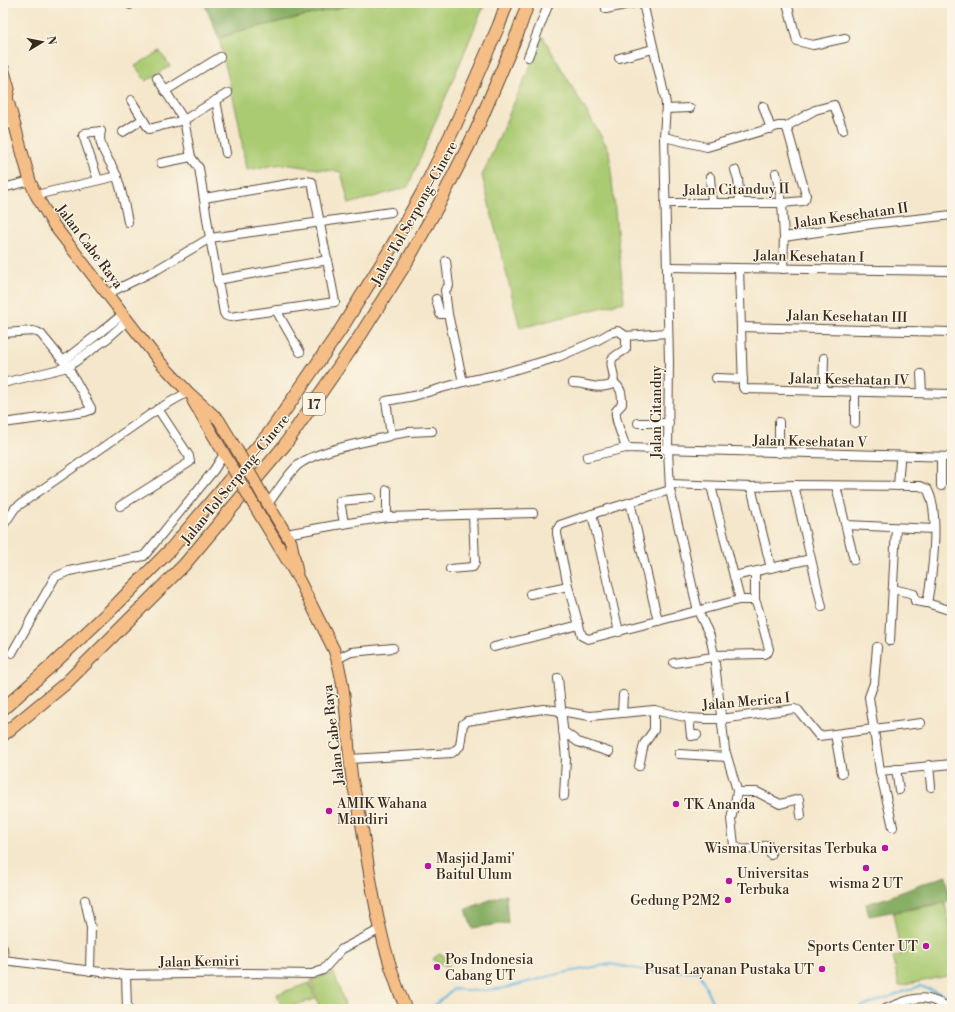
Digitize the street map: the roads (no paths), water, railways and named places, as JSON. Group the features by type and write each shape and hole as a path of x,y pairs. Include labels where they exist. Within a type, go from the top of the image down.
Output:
{"highway":[{"name":"Jalan Tol Serpong–Cinere","path":"3,709 118,603 170,550 270,432 341,329 388,253 422,193 456,126 507,3"},
{"name":"Jalan Tol Serpong–Cinere","path":"3,735 65,684 184,565 289,439 360,336 406,263 439,204 476,131 518,32 528,3"}],"main road":[{"name":"Jalan Cabe Raya","path":"3,68 9,89 5,95 8,124 36,195 53,224 159,361 188,392 219,420 291,542 299,580"},
{"name":"Jalan Cabe Raya","path":"188,392 255,508 299,580 334,650 343,691 352,779 368,868 381,930 398,990 406,1009"}],"street":[{"path":"528,58 549,3"},
{"path":"606,9 634,3"},
{"name":"Jalan Citanduy","path":"643,3 664,90 666,108 664,137 669,362 668,450 670,487 698,611 710,636 714,656 720,719 725,750 737,792"},
{"path":"787,3 797,41 813,45 844,38"},
{"path":"619,58 653,49"},
{"path":"165,91 220,57"},
{"path":"157,78 184,120 191,157 199,168 217,280 224,313 228,317 335,302 314,185 310,181 204,198"},
{"path":"131,100 149,130 184,120 228,93"},
{"path":"216,100 226,153"},
{"path":"664,137 706,147 771,129 784,126 787,128 789,125 815,110 834,105 843,130"},
{"path":"763,106 771,129"},
{"path":"666,108 690,108"},
{"path":"123,132 143,120"},
{"name":"Jalan Citanduy II","path":"665,203 782,203 803,201 806,199 806,195 787,128"},
{"path":"98,180 83,137 85,133 101,131 101,144 117,176 128,222"},
{"path":"161,163 191,157"},
{"path":"735,170 738,179 740,203"},
{"path":"776,173 782,203 784,237"},
{"path":"36,195 117,176"},
{"path":"710,177 712,203"},
{"path":"3,188 30,181"},
{"path":"107,294 158,269 210,238 391,212"},
{"name":"Jalan Kesehatan II","path":"783,269 784,237 871,224 952,215"},
{"path":"217,280 328,260"},
{"path":"446,261 448,286 445,290 448,314 463,382"},
{"name":"Jalan Kesehatan I","path":"667,267 952,271"},
{"path":"716,378 743,379 739,269"},
{"path":"436,299 440,314 448,314"},
{"path":"276,310 300,352"},
{"path":"3,384 66,364 108,338 125,317"},
{"name":"Jalan Kesehatan III","path":"741,327 952,332"},
{"path":"391,435 386,401 414,396 463,382 496,376 558,357 617,331 626,336 668,333"},
{"path":"3,333 37,332 41,334 66,364 91,405 90,410 85,412 3,423"},
{"path":"626,336 626,349 612,360 614,382 621,391 622,404 616,414 626,448"},
{"path":"823,391 824,358"},
{"path":"921,374 922,393"},
{"name":"Jalan Kesehatan IV","path":"743,379 743,387 746,390 952,394"},
{"path":"572,383 601,388 611,385 614,382"},
{"path":"3,526 15,508 158,409 188,392"},
{"path":"855,392 855,423"},
{"path":"120,506 190,462 189,456 158,409"},
{"path":"638,423 669,422"},
{"path":"778,422 779,453"},
{"path":"265,500 296,466 307,459 322,453 391,435 409,432 432,431"},
{"name":"Jalan Kesehatan V","path":"587,457 626,448 941,458 952,457"},
{"path":"12,653 55,577 69,571 144,556 214,470 227,458"},
{"path":"941,458 942,486"},
{"path":"898,486 900,461"},
{"path":"794,485 822,607"},
{"path":"755,600 739,600 619,632 588,639 585,638 582,636 568,586 557,530 560,525 670,487 751,487 794,485 920,486 927,489 931,497 934,530 930,586 927,603"},
{"path":"711,486 739,600"},
{"path":"836,486 854,560"},
{"path":"751,487 771,568"},
{"path":"387,490 387,518"},
{"path":"344,523 340,501 371,498"},
{"path":"630,502 658,621"},
{"path":"286,534 344,523 387,518 533,513"},
{"path":"592,514 619,632"},
{"path":"450,569 473,567 475,563 473,515"},
{"path":"846,525 934,530"},
{"path":"890,642 896,528"},
{"path":"734,576 811,559"},
{"path":"674,663 714,656 767,653 768,648 755,600 755,572"},
{"path":"530,594 568,586"},
{"path":"893,589 914,594 916,601 952,611"},
{"path":"494,647 579,625"},
{"path":"877,647 874,684 869,696 880,771 893,826"},
{"path":"337,659 351,652 393,648"},
{"path":"558,678 566,758 564,796"},
{"path":"622,713 623,695"},
{"name":"Jalan Merica I","path":"350,759 452,752 460,746 463,724 467,721 543,710 561,711 590,716 654,710 690,718 720,719 796,709 818,735 921,723"},
{"path":"639,766 644,744 654,730 654,710"},
{"path":"690,718 692,736 696,735"},
{"path":"563,731 578,742 609,752"},
{"path":"835,734 842,773"},
{"path":"679,754 727,758"},
{"path":"880,771 952,764"},
{"path":"929,766 931,787"},
{"path":"896,769 899,790"},
{"path":"771,855 768,845 747,849 735,847 732,835 731,813 737,792 756,792 780,804 798,800 802,816"},
{"path":"85,900 91,928 90,971"},
{"name":"Jalan Kemiri","path":"4,961 126,975 317,973 323,970 342,949 381,930"},
{"path":"3,948 4,961"},
{"path":"126,975 127,1009"},
{"path":"886,1009 923,998 933,1000 952,1009"}],"waterway":[{"path":"430,1009 453,989 476,991 505,988 558,974 610,964 655,972 699,971 715,1009"},
{"path":"855,1009 920,986 952,997"}],"place":[{"name":"TK Ananda","path":"676,804"},
{"name":"AMIK Wahana Mandiri","path":"329,811"},
{"name":"Wisma Universitas Terbuka","path":"885,848"},
{"name":"Masjid Jami' Baitul Ulum","path":"428,866"},
{"name":"wisma 2 UT","path":"866,868"},
{"name":"Universitas Terbuka","path":"729,881"},
{"name":"Gedung P2M2","path":"728,900"},
{"name":"Sports Center UT","path":"926,946"},
{"name":"Pos Indonesia Cabang UT","path":"437,967"},
{"name":"Pusat Layanan Pustaka UT","path":"822,969"}]}
